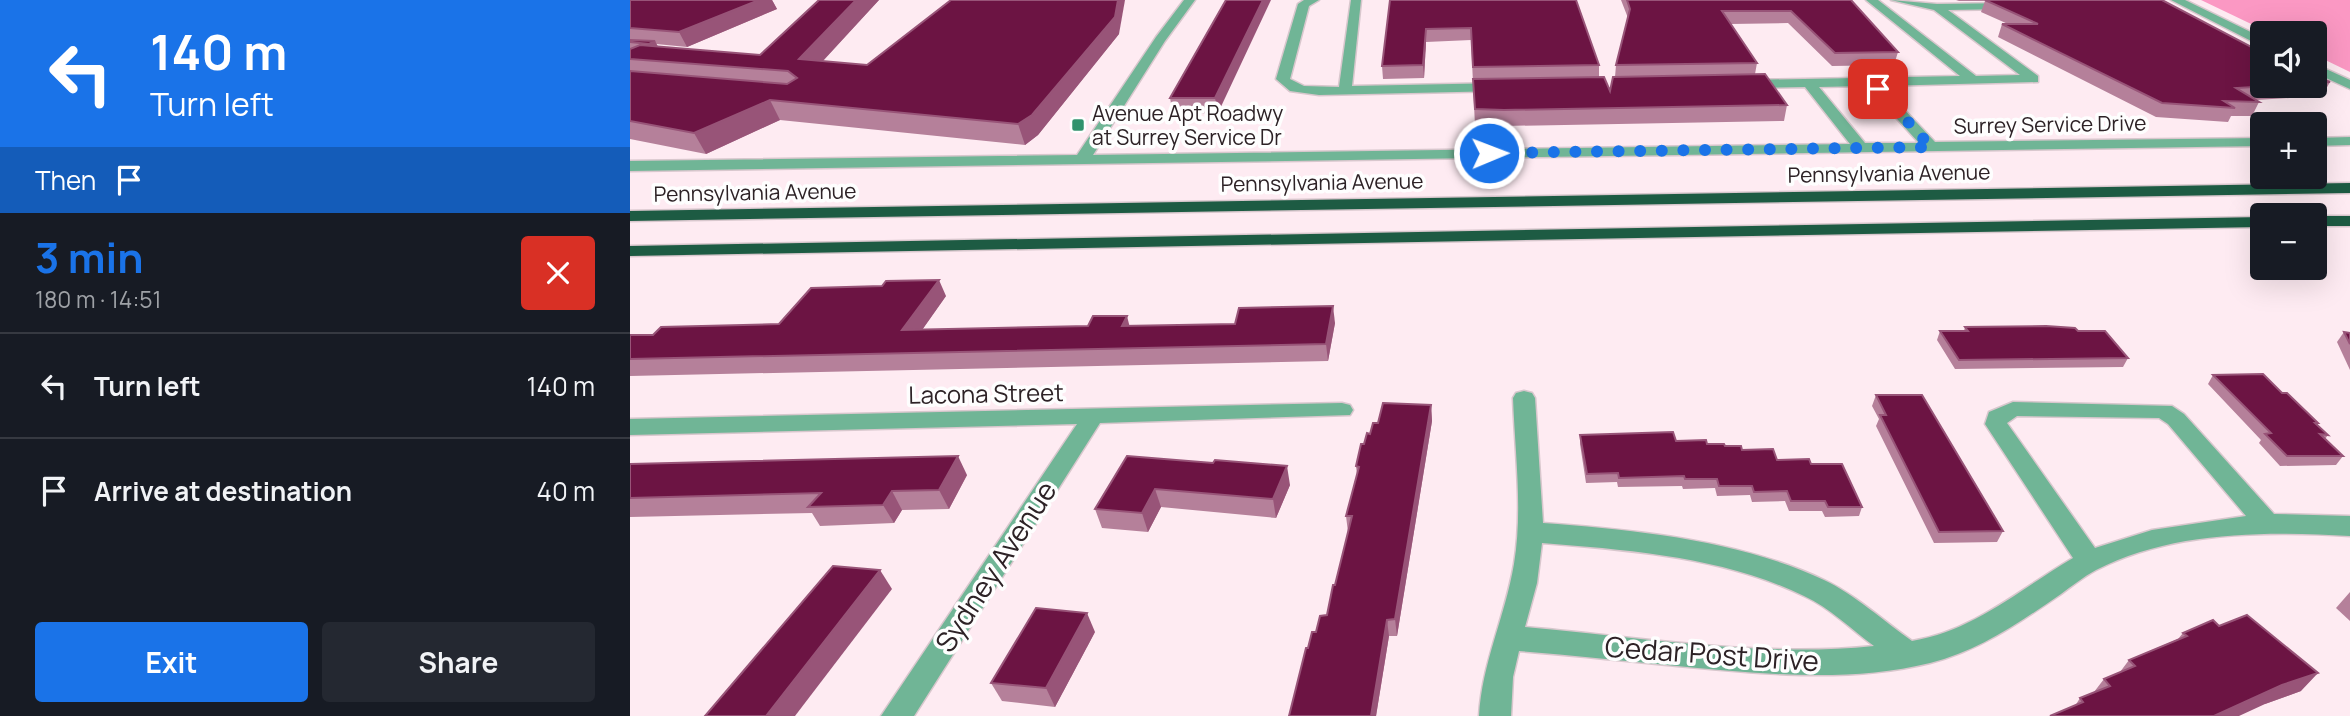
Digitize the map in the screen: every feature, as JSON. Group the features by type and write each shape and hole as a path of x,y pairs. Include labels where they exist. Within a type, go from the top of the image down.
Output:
{"highway":[{"name":"Pennsylvania Avenue","path":"630,216 2350,188"},
{"path":"2327,221 2350,221"},
{"path":"630,251 2250,222"}],"street":[{"path":"1082,159 1160,40 1190,0"},
{"path":"1314,0 1304,4 1283,79 1287,84 1301,90 1522,87"},
{"path":"1345,90 1356,0"},
{"path":"1871,0 1972,79"},
{"path":"1896,0 1937,8 2021,6"},
{"path":"2176,0 2250,37"},
{"path":"1726,84 2033,79 1937,8"},
{"path":"2327,74 2350,85"},
{"path":"1871,82 1931,147"},
{"path":"1809,83 1861,148"},
{"path":"2327,142 2350,141"},
{"name":"Surrey Service Drive","path":"630,166 2250,142"},
{"path":"1496,716 1496,689 1527,564 1529,532 1524,398"},
{"name":"Lacona Street","path":"630,427 1342,410"},
{"path":"2089,561 1996,424 1997,417 2003,413 2013,410 2164,411 2176,419 2267,523"},
{"name":"Sydney Avenue","path":"897,716 1093,417"},
{"name":"Cedar Post Drive","path":"1507,638 1787,662 1866,659 1929,651 1958,642 2089,561 2174,536 2267,523 2350,526"},
{"path":"1529,532 1647,541 1771,570 1817,589 1906,653"}],"shaded area":[{"path":"2201,0 2350,0 2350,72 2327,61 2327,21 2250,21 2250,23"}],"building":[{"path":"630,0 759,0 679,32 630,28"},
{"path":"819,0 856,0 799,59 867,65 951,0 1118,0 1115,17 1032,115 1018,124 770,100 694,133 630,121 630,71 787,84 797,78 788,71 630,59 630,49 640,45 760,55"},
{"path":"1226,0 1263,0 1215,98 1170,98"},
{"path":"1390,0 1576,0 1599,65 1473,67 1471,28 1426,29 1423,65 1382,66"},
{"path":"1627,0 1851,0 1898,52 1835,53 1791,11 1722,11 1757,63 1616,65 1630,9"},
{"path":"1985,0 2162,0 2250,46 2250,87 2236,88 2259,102 2224,101 2235,108 2162,103 2002,24 2038,24"},
{"path":"630,40 655,41 649,44"},
{"path":"1765,74 1787,105 1475,109 1473,79 1604,77 1610,91 1613,77"},
{"path":"939,280 902,330 1088,326 1093,316 1127,316 1122,326 1235,324 1239,308 1333,306 1326,344 630,359 630,335 653,335 661,327 779,324 811,288 882,286 886,281"},
{"path":"1965,327 2075,328 2078,331 2105,331 2128,358 1959,360 1940,331 1968,331"},
{"path":"2344,332 2350,333 2350,344"},
{"path":"2263,374 2318,423 2315,423 2328,435 2320,434 2343,456 2287,456 2265,434 2271,433 2213,375"},
{"path":"1876,395 1922,395 2003,531 1939,532 1880,415 1886,415"},
{"path":"1383,403 1431,405 1395,619 1387,620 1371,716 1289,716 1306,648 1312,632 1316,632 1320,616 1327,615 1335,585 1352,516 1346,516 1359,467 1356,466 1361,444 1364,444 1367,433 1370,434 1373,423 1378,423"},
{"path":"1673,432 1676,441 1706,440 1707,444 1741,446 1742,450 1773,449 1777,460 1809,459 1811,464 1842,464 1862,507 1828,507 1825,501 1791,501 1787,491 1754,492 1752,486 1719,486 1717,479 1685,479 1684,476 1619,478 1618,473 1587,474 1580,435"},
{"path":"958,456 939,490 892,491 883,505 808,507 821,493 630,498 630,464"},
{"path":"1127,456 1287,466 1273,499 1155,489 1142,513 1095,509"},
{"path":"833,566 880,570 766,716 705,716"},
{"path":"1036,608 1087,613 1046,688 991,683"},
{"path":"2247,615 2318,673 2282,685 2214,716 2050,716 2083,702 2080,698 2110,686 2104,679 2135,666 2129,660 2187,636 2183,633 2213,620 2219,626"}],"place":[{"name":"Avenue Apt Roadwy at Surrey Service Dr","path":"1078,125"}],"route":[{"path":"1489,153 1931,147 1878,89"}]}
